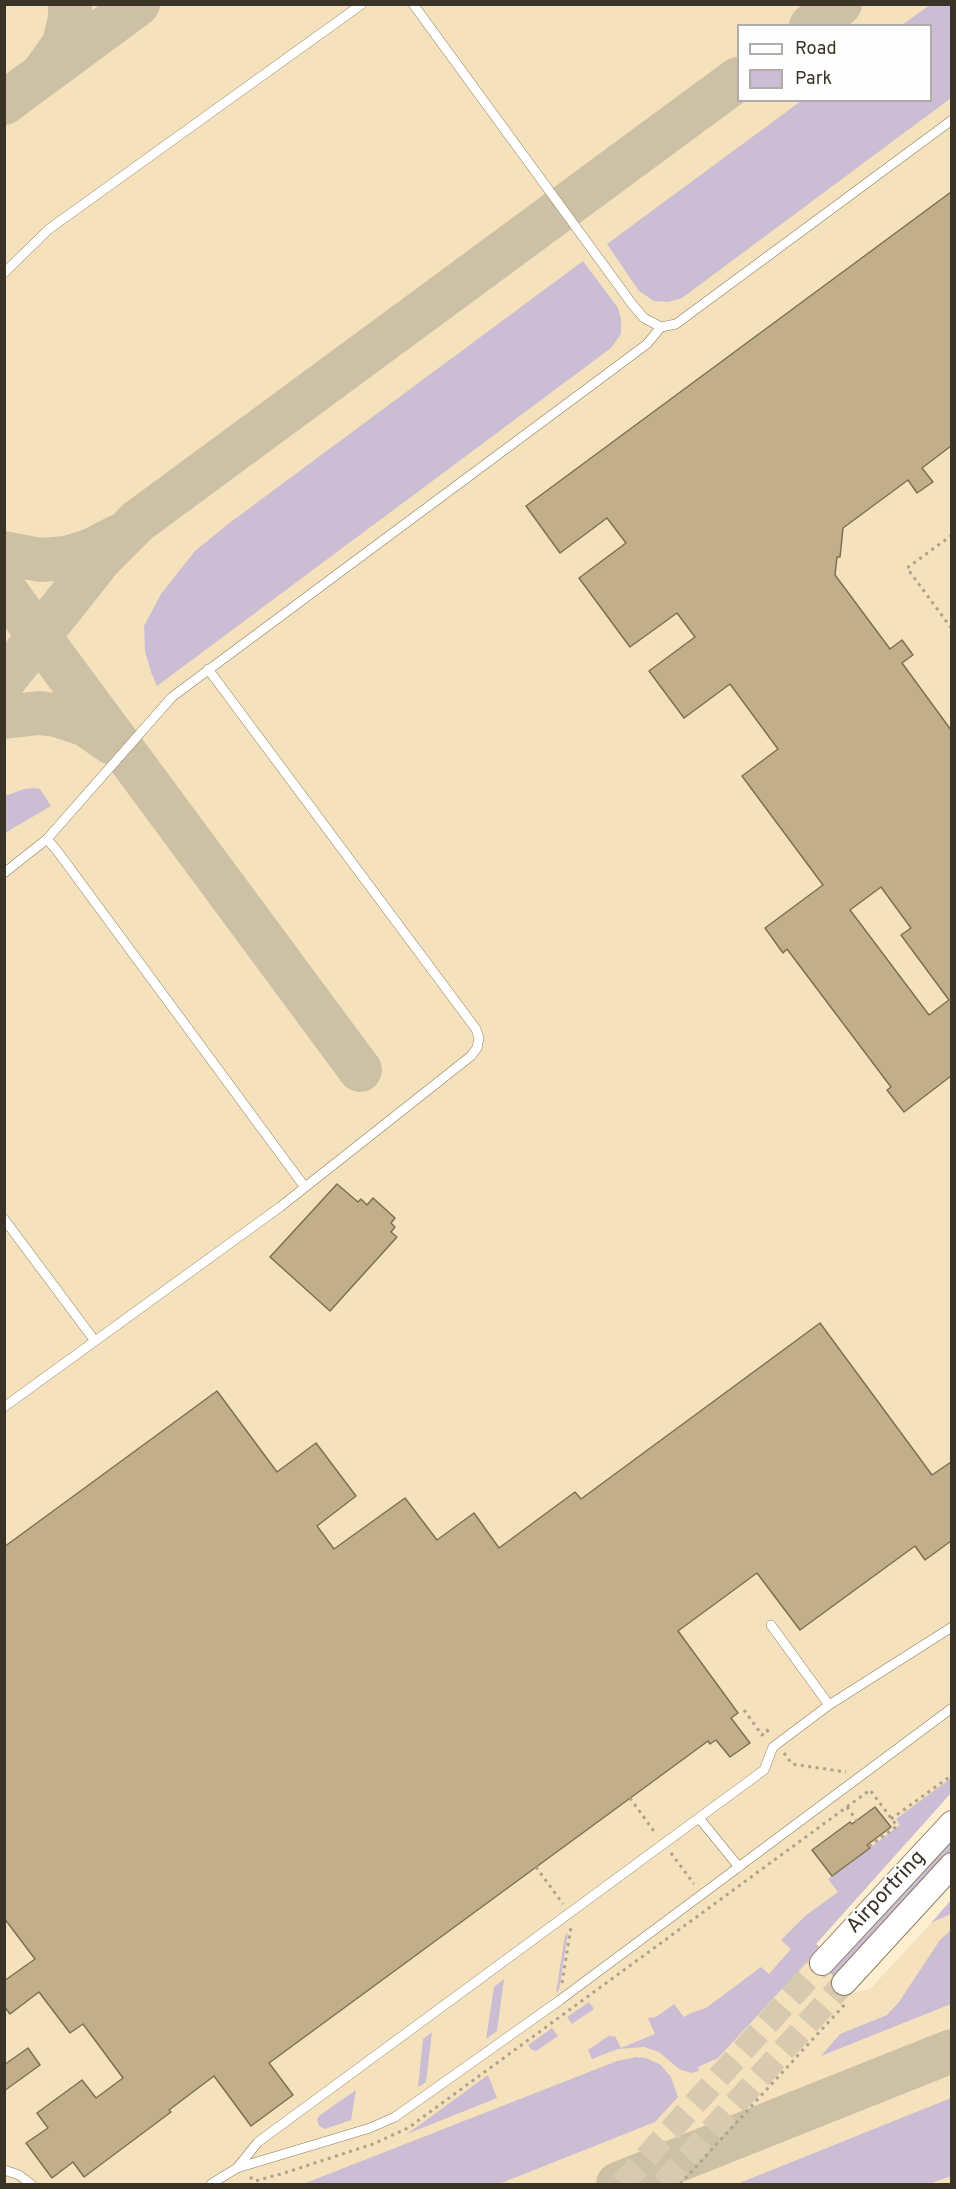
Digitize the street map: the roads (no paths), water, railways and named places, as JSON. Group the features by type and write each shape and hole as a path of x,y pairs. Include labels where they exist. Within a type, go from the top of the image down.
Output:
{"street":[{"name":"Airportring","path":"822,1963 951,1823"},
{"name":"Airportring","path":"847,1990 951,1865"}],"lane":[{"path":"4,273 49,229 362,4"},
{"path":"413,4 632,304 644,318 662,327"},
{"path":"4,873 47,839 172,697 647,344 662,327 675,324 951,120"},
{"path":"4,1407 257,1224 471,1056 477,1048 479,1038 476,1029 208,669"},
{"path":"47,839 304,1186"},
{"path":"4,1219 95,1341"},
{"path":"771,1625 829,1705"},
{"path":"237,2168 258,2142 764,1770 773,1747 777,1743 829,1705 951,1627"},
{"path":"210,2184 237,2168 370,2128 395,2117 560,2000 951,1708"},
{"path":"699,1818 739,1867"},
{"path":"4,2170 19,2175 31,2184"}],"tunnel":[{"path":"622,2184 822,1963"},
{"path":"663,2184 844,1983"}]}
